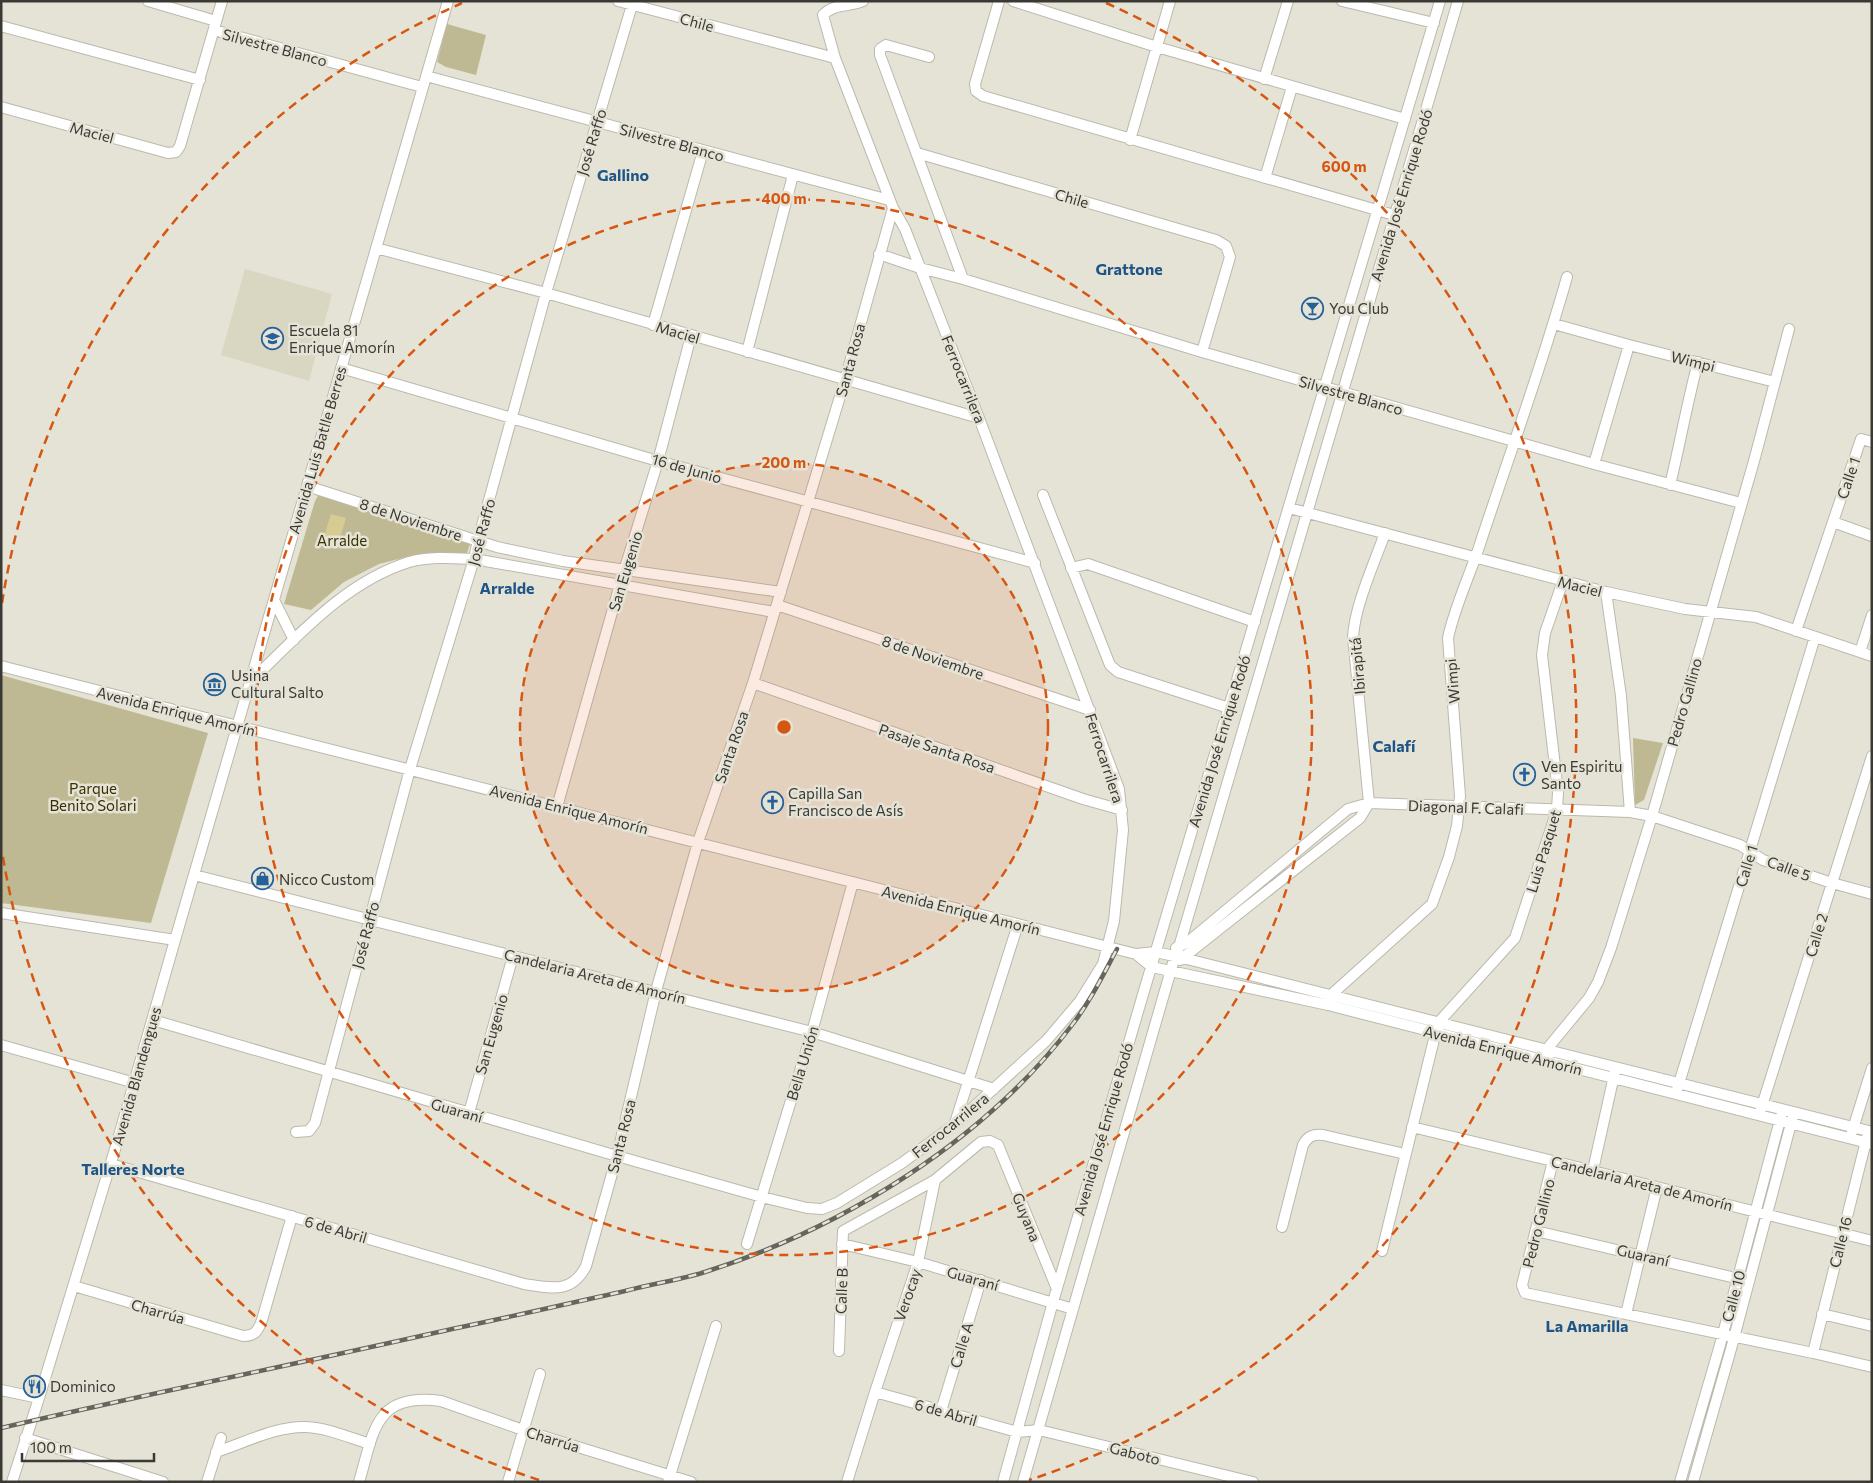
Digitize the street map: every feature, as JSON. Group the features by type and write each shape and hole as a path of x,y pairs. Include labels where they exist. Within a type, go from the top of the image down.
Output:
{"street":[{"name":"Silvestre Blanco","path":"148,1 215,26 422,87"},
{"path":"1,26 200,80 222,1"},
{"name":"Avenida Luis Batlle Berres","path":"237,726 448,1"},
{"name":"Chile","path":"618,1 835,58"},
{"name":"Ferrocarrilera","path":"762,1197 807,1208 822,1209 837,1203 902,1163 955,1124 1046,1041 1080,1001 1098,974 1108,948 1114,921 1121,858 1122,810 1116,780 979,418 905,229 891,204 835,58 823,15 827,11 839,6 856,4 863,1"},
{"path":"999,1 976,84 976,91 983,96 1394,215"},
{"path":"1014,1 1157,47 1404,119"},
{"path":"1130,140 1170,1"},
{"path":"1264,79 1288,1"},
{"path":"1342,1 1434,23"},
{"name":"Avenida José Enrique Rodó","path":"1003,1482 1053,1302 1152,967 1160,953 1228,708 1440,1"},
{"name":"Avenida José Enrique Rodó","path":"1179,954 1458,1"},
{"name":"José Raffo","path":"296,1132 309,1131 315,1123 410,769 474,560 546,294 632,5"},
{"path":"929,57 886,45 880,49 880,55 964,279"},
{"path":"1423,59 1440,62"},
{"name":"Silvestre Blanco","path":"426,76 597,121 891,204"},
{"name":"Maciel","path":"1,107 168,153 176,152 180,146 200,80"},
{"path":"1264,178 1292,86"},
{"path":"653,325 703,151"},
{"name":"Chile","path":"917,153 1216,240 1226,246 1230,257 1202,352"},
{"path":"746,352 793,175"},
{"name":"Santa Rosa","path":"563,1287 580,1277 586,1266 618,1156 656,991 698,842 754,683 809,502 845,380 891,204"},
{"name":"Maciel","path":"376,248 546,294 979,418"},
{"name":"Silvestre Blanco","path":"879,254 1202,352 1514,442 1741,503"},
{"name":"Wimpi","path":"1330,1000 1432,904 1448,857 1457,826 1460,806 1460,778 1448,638 1451,623 1476,558 1554,324 1567,277"},
{"name":"Wimpi","path":"1554,324 1775,382"},
{"name":"Pedro Gallino","path":"1545,1060 1547,1049 1590,998 1611,948 1652,816 1789,328"},
{"name":"San Eugenio","path":"558,807 620,584 658,461 692,336"},
{"path":"1594,464 1629,345"},
{"path":"1670,485 1682,440 1686,408 1698,362"},
{"name":"16 de Junio","path":"341,368 658,461 1034,563"},
{"name":"Calle 1","path":"1796,631 1861,439 1872,442"},
{"name":"8 de Noviembre","path":"307,486 497,546 563,562 781,592"},
{"path":"1043,495 1110,665 1118,672 1228,708"},
{"name":"Maciel","path":"1289,508 1606,592 1685,609 1756,617 1872,656"},
{"path":"1833,522 1872,536"},
{"name":"Ibirapitá","path":"1369,803 1353,637 1354,627 1385,533"},
{"name":"8 de Noviembre","path":"250,681 347,593 383,573 410,562 440,558 474,560 776,608 1090,710"},
{"path":"1071,568 1088,564 1254,622"},
{"name":"Luis Pasquet","path":"1436,1028 1515,938 1556,810 1558,792 1543,645 1545,633 1563,581"},
{"path":"1606,592 1621,696 1630,812"},
{"path":"274,600 294,640"},
{"path":"1860,652 1872,615"},
{"name":"Calle 1","path":"1678,1089 1815,637"},
{"name":"Avenida Enrique Amorín","path":"1,666 698,842 1108,948 1136,954 1179,954 1330,1000 1436,1028 1545,1060 1615,1073 1852,1133 1869,1143"},
{"name":"Pasaje Santa Rosa","path":"754,683 1083,799 1122,810"},
{"name":"Avenida Blandengues","path":"12,1482 135,1084 237,726"},
{"name":"Calle 2","path":"1761,1110 1872,756"},
{"path":"1172,971 1179,954 1360,818 1369,803"},
{"name":"Diagonal F. Calafi","path":"1369,803 1630,812 1652,816"},
{"name":"Calle 5","path":"1652,816 1740,845 1764,860 1832,883 1872,894"},
{"name":"Candelaria Areta de Amorín","path":"194,875 812,1032 994,1089"},
{"name":"Bella Unión","path":"748,1244 812,1032 853,882"},
{"path":"1,913 175,940"},
{"path":"955,1124 1018,924"},
{"name":"Avenida Enrique Amorín","path":"1136,954 1152,967 1330,1000"},
{"name":"San Eugenio","path":"469,1113 513,956"},
{"name":"Avenida José Enrique Rodó","path":"1023,1482 1172,971"},
{"name":"Guaraní","path":"153,1020 762,1197"},
{"path":"1382,1251 1436,1028"},
{"name":"Avenida Enrique Amorín","path":"1436,1028 1547,1049 1615,1073"},
{"path":"1,1045 135,1084"},
{"path":"1852,1133 1872,1068"},
{"path":"1593,1170 1615,1073"},
{"name":"Calle 10","path":"1680,1482 1723,1334 1781,1115"},
{"name":"Calle 10","path":"1693,1482 1793,1118"},
{"name":"Candelaria Areta de Amorín","path":"1412,1127 1593,1170 1872,1241"},
{"name":"Avenida Enrique Amorín","path":"1852,1133 1870,1132"},
{"name":"Calle 16","path":"1813,1353 1842,1234 1869,1143 1870,1132"},
{"path":"1282,1228 1303,1145 1307,1138 1314,1134 1323,1135 1405,1154"},
{"name":"Guyana","path":"935,1180 981,1142 990,1141 998,1145 1057,1289"},
{"name":"Pedro Gallino","path":"1554,1161 1522,1285 1525,1293 1626,1314"},
{"name":"6 de Abril","path":"111,1164 524,1284 563,1287"},
{"name":"Calle B","path":"839,1351 843,1231 935,1180"},
{"name":"Verocay","path":"847,1482 874,1392 918,1262 935,1180"},
{"path":"1657,1186 1626,1314 1872,1367"},
{"name":"Charrúa","path":"74,1286 243,1336 255,1334 292,1216"},
{"name":"Guaraní","path":"1536,1230 1749,1281"},
{"name":"Guaraní","path":"842,1244 918,1262 1073,1309"},
{"name":"Calle A","path":"941,1411 981,1280"},
{"path":"1822,1314 1872,1326"},
{"path":"669,1478 716,1326"},
{"path":"508,1482 540,1374"},
{"path":"1,1390 39,1398"},
{"name":"6 de Abril","path":"874,1392 1017,1432"},
{"name":"Charrúa","path":"370,1444 378,1420 386,1411 399,1404 429,1400 441,1402 669,1478 690,1482"},
{"path":"216,1452 276,1432 306,1427 324,1430 370,1444 359,1482"},
{"name":"Gaboto","path":"1017,1432 1039,1430 1252,1482"},
{"path":"25,1438 163,1482"},
{"path":"207,1482 221,1438"}],"shaded area":[{"name":"Escuela 81 Enrique Amorín","path":"245,269 332,294 309,381 221,355"},
{"path":"331,514 346,518 337,548 322,543"}],"green space":[{"path":"447,24 486,35 476,75 446,67 437,62"},
{"name":"Arralde","path":"319,494 470,544 467,553 414,555 379,564 344,582 311,610 284,604 315,501"},
{"name":"Parque Benito Solari","path":"1,675 208,733 151,923 1,903"},
{"path":"1633,738 1663,743 1644,800 1635,805"}],"railway":[{"path":"1,1428 685,1277 757,1254 859,1205 954,1143 997,1106 1037,1067 1079,1016 1117,949"}],"place":[{"name":"You Club","path":"1313,308"},
{"name":"Escuela 81 Enrique Amorín","path":"273,339"},
{"name":"Usina Cultural Salto","path":"215,684"},
{"name":"Ven Espiritu Santo","path":"1525,775"},
{"name":"Capilla San Francisco de Asís","path":"772,802"},
{"name":"Nicco Custom","path":"263,879"},
{"name":"Dominico","path":"34,1386"}],"district":[{"name":"Gallino","path":"623,174"},
{"name":"Grattone","path":"1129,268"},
{"name":"Arralde","path":"507,587"},
{"name":"Calafí","path":"1394,745"},
{"name":"Talleres Norte","path":"133,1168"},
{"name":"La Amarilla","path":"1587,1325"}]}
